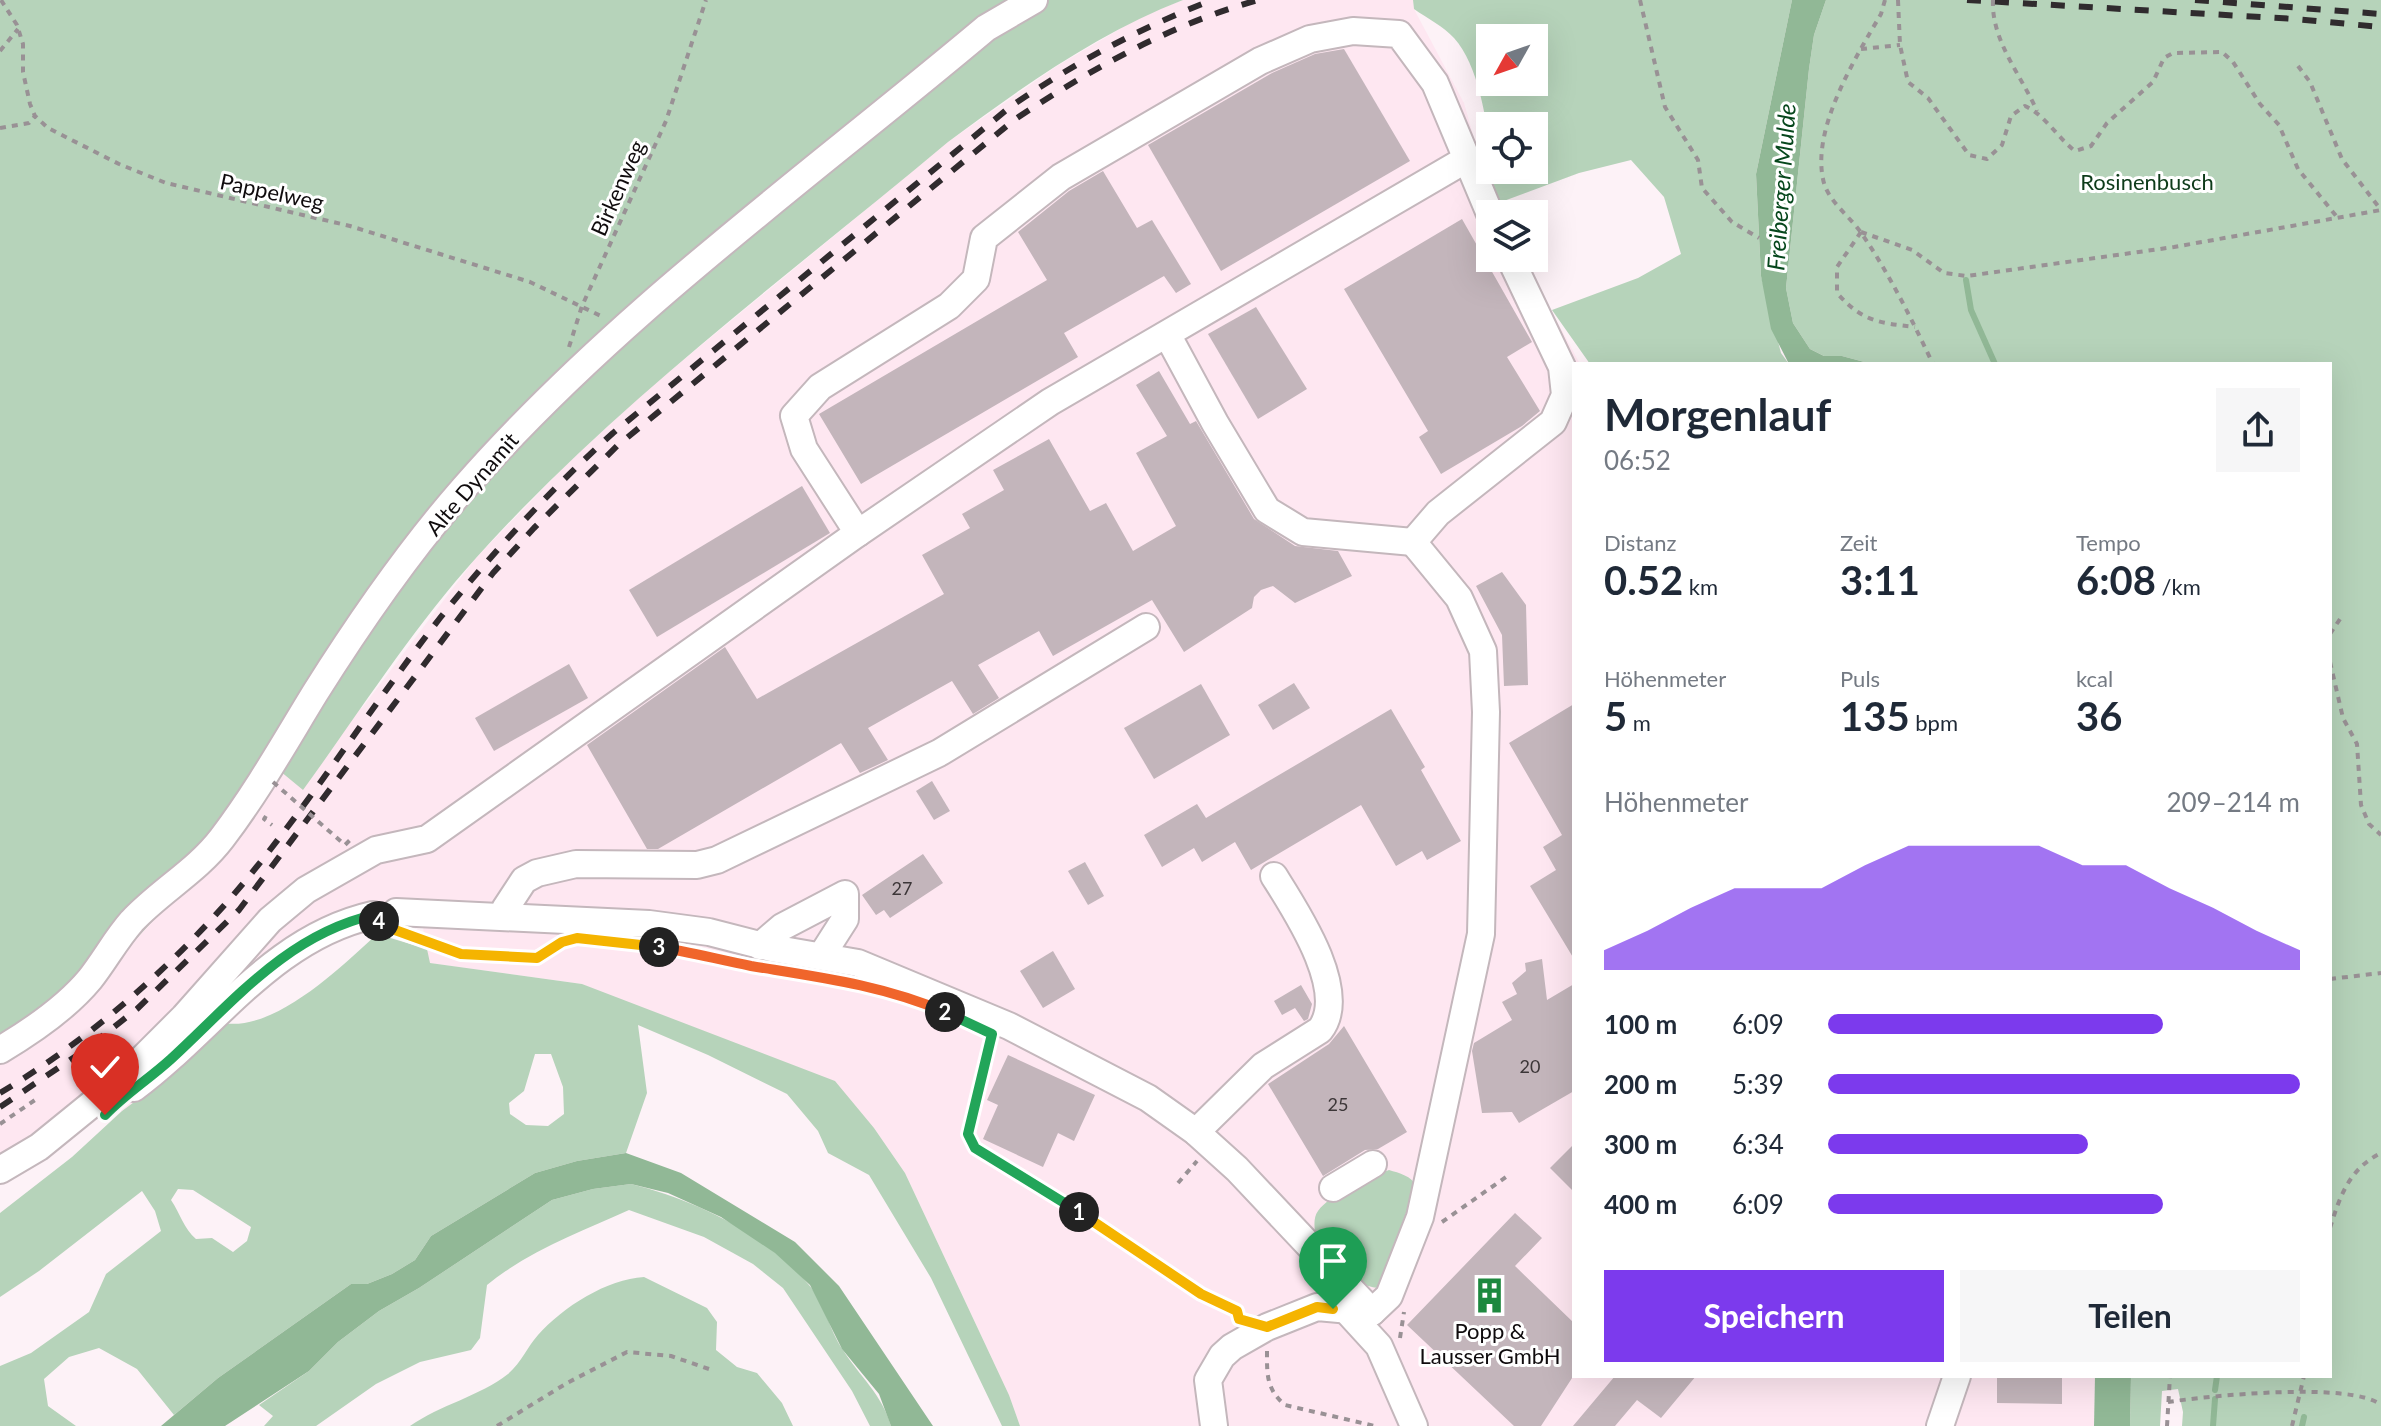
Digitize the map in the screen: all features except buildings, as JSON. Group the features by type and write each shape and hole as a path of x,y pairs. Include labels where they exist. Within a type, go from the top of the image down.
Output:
{"street":[{"name":"Alte Dynamit","path":"0,1050 66,1004 90,979 133,920 200,864 220,841 256,790 336,661 408,557 486,463 624,328 986,28 1034,0"},
{"path":"858,533 804,449 794,416 820,387 949,306 976,279 984,238 1061,177 1260,61 1310,39 1353,31 1399,34 1435,83 1484,200"},
{"path":"0,1170 65,1128 155,1048 270,920 306,890 376,850 427,839 858,533 1050,402 1168,336 1465,160"},
{"path":"1413,542 1438,513 1553,422 1565,395 1562,367 1517,272"},
{"path":"1168,336 1267,510 1303,532 1413,542 1459,598 1483,651 1486,712 1481,934 1420,1217 1389,1296 1359,1312 1317,1307 1267,1327 1232,1347 1215,1367 1207,1390 1214,1426"},
{"path":"506,917 505,909 524,880 537,873 576,864 697,865 717,860 939,753 1146,627"},
{"path":"1193,1141 1263,1066 1320,1030 1326,1022 1330,1007 1328,982 1291,903 1274,876"},
{"path":"760,946 782,927 845,894 845,919 822,955"},
{"path":"65,1128 81,1129 105,1115 168,1061 233,997 275,963 339,923 384,914 649,924 709,932 760,946 822,955 858,963 1009,1026 1148,1098 1193,1141 1258,1190 1359,1312 1379,1346 1414,1426"},
{"path":"1333,1188 1373,1164"},
{"path":"1239,1319 1267,1327"},
{"path":"1940,1426 1956,1378"}],"path":[{"path":"0,128 29,123 35,116 23,72 23,44 1,0"},
{"name":"Birkenweg","path":"560,388 564,361 582,306 666,121 706,0"},
{"path":"1640,0 1665,107 1698,160 1702,188 1732,222 1759,238"},
{"path":"1885,0 1881,14 1828,119 1821,164 1825,189 1861,232 1932,362"},
{"path":"1898,0 1900,45 1908,82 1928,98 1969,155 1987,159 2002,145 2011,116 2025,106 2038,112"},
{"path":"1993,0 1992,19 2001,43 2022,77 2038,112 2058,138 2075,151 2091,146 2107,123 2153,82 2164,58 2173,53 2222,52 2233,62 2260,104 2279,125 2298,169 2337,217"},
{"path":"0,51 18,29"},
{"path":"1861,49 1900,45"},
{"path":"1861,232 1912,250 1944,273 1967,276 2160,249 2381,210 2342,159 2310,82 2298,66"},
{"name":"Pappelweg","path":"35,116 48,128 119,164 166,183 350,226 530,282 624,328"},
{"path":"1861,232 1837,267 1837,293 1855,313 1884,324 1915,327"},
{"path":"2332,631 2340,619"},
{"path":"2332,671 2343,718 2357,744 2361,805 2369,824 2381,835"},
{"path":"273,782 345,845 350,837"},
{"path":"384,914 384,926 461,954 537,958 562,942"},
{"path":"2332,979 2381,973"},
{"path":"992,1034 968,1134 975,1148 1087,1217 1201,1294 1237,1311 1239,1319"},
{"path":"0,1124 35,1100"},
{"path":"1178,1183 1199,1159 1193,1141"},
{"path":"2332,1221 2340,1193 2356,1170 2381,1153"},
{"path":"1436,1227 1506,1177"},
{"path":"1400,1341 1405,1305"},
{"path":"1267,1327 1267,1381 1274,1395 1285,1405 1375,1426"},
{"path":"497,1426 567,1383 627,1352 671,1356 709,1369"},
{"path":"2167,1426 2170,1378"},
{"path":"2292,1426 2304,1378"},
{"path":"2168,1402 2246,1392 2301,1393 2375,1400 2381,1405"}],"shaded area":[{"path":"1183,0 1413,0 1414,9 1464,103 1476,145 1476,184 1487,184 1492,200 1476,200 1476,272 1531,272 1579,362 1572,362 1572,1378 2095,1378 2094,1426 1020,1426 1009,1395 905,1173 874,1128 582,984 429,963 418,898 358,912 302,937 184,1065 122,1111 72,1112 0,1157 0,1057 305,734 362,708 475,559 564,467 647,390 948,142 1057,66 1142,16"}],"green space":[{"path":"0,0 1183,0 1091,45 976,121 765,291 645,393 530,501 452,585 303,790 280,771 171,901 94,985 0,1057"},
{"path":"1413,0 1792,0 1756,174 1761,276 1781,353 1788,362 1589,362 1552,310 1638,278 1681,254 1664,197 1631,160 1579,173 1506,200 1493,200 1492,184 1548,184 1548,112 1484,112 1480,96 1548,96 1548,24 1476,24 1476,82 1462,49 1450,34 1414,9"},
{"name":"Rosinenbusch","path":"1826,0 2381,0 2381,1426 2182,1426 2183,1412 2178,1389 2162,1391 2160,1426 2130,1426 2131,1378 2332,1378 2332,362 1864,362 1842,356 1824,356 1810,349 1793,323 1786,288 1814,35"},
{"path":"377,934 427,949 430,963 582,984 835,1081 874,1128 905,1173 1009,1395 1020,1426 1002,1426 931,1278 869,1175 828,1153 818,1131 787,1094 638,1025 647,1093 626,1153 577,1161 535,1173 431,1236 415,1260 392,1274 367,1284 351,1284 218,1378 174,1415 137,1369 99,1348 69,1357 44,1379 48,1406 76,1426 0,1426 0,1366 31,1353 89,1312 106,1274 161,1231 155,1211 142,1191 39,1271 0,1297 0,1213 72,1157 122,1111 184,1065 223,1023 243,1023 264,1018 285,1007 326,979","holes":["535,1054 551,1054 563,1087 564,1114 548,1126 526,1125 510,1114 509,1103 524,1091","178,1189 193,1190 251,1227 247,1241 233,1252 212,1238 196,1239 171,1200"]},
{"path":"1389,1170 1408,1177 1416,1186 1378,1288 1360,1282 1337,1264 1317,1242 1315,1222 1318,1211 1331,1199"},
{"path":"631,1184 680,1199 728,1221 791,1266 814,1292 838,1342 876,1395 891,1426 870,1426 852,1391 783,1288 753,1264 704,1237 629,1210 537,1252 487,1285 480,1338 471,1350 420,1362 376,1384 316,1426 264,1426 273,1416 259,1405 309,1371 338,1342 379,1311 552,1200 593,1189"},
{"path":"644,1277 707,1308 717,1322 716,1350 737,1367 757,1373 782,1403 793,1426 410,1426 508,1374 548,1325 586,1296 615,1283"}],"water":[{"name":"Freiberger Mulde","path":"1792,0 1826,0 1814,35 1809,69 1786,288 1793,323 1810,349 1824,356 1842,356 1864,362 1788,362 1771,329 1761,276 1756,174"},
{"path":"626,1153 681,1173 795,1242 839,1286 933,1426 891,1426 879,1394 842,1349 810,1285 775,1253 721,1217 668,1193 631,1184 593,1189 552,1200 379,1311 338,1342 309,1371 225,1426 161,1426 218,1378 351,1284 367,1284 392,1274 415,1260 431,1236 535,1173 577,1161"},
{"path":"2095,1378 2131,1378 2130,1426 2094,1426"}],"waterway":[{"path":"1966,280 1971,310 1994,362"},
{"path":"2215,1390 2217,1378"},
{"path":"2213,1426 2215,1399"},
{"path":"2302,1426 2304,1417"}],"railway":[{"path":"0,1093 68,1048 132,997 219,911 271,848 460,593 501,545 613,433 1010,107 1108,48 1212,0"},
{"path":"0,1107 82,1052 137,1009 239,910 493,573 617,446 1014,120 1132,50 1193,22 1258,0"},
{"path":"1967,0 2381,27"},
{"path":"2195,0 2381,14"}],"place":[{"name":"Popp & Lausser GmbH","path":"1490,1295"}],"route":[{"path":"105,1115 168,1061 256,977 339,923 373,915 384,926 461,954 537,958 562,942 577,938 645,944 877,988 918,1000 992,1034 983,1060 968,1134 975,1148 1087,1217 1201,1294 1237,1311 1239,1319 1267,1327 1317,1307 1333,1309"}]}
